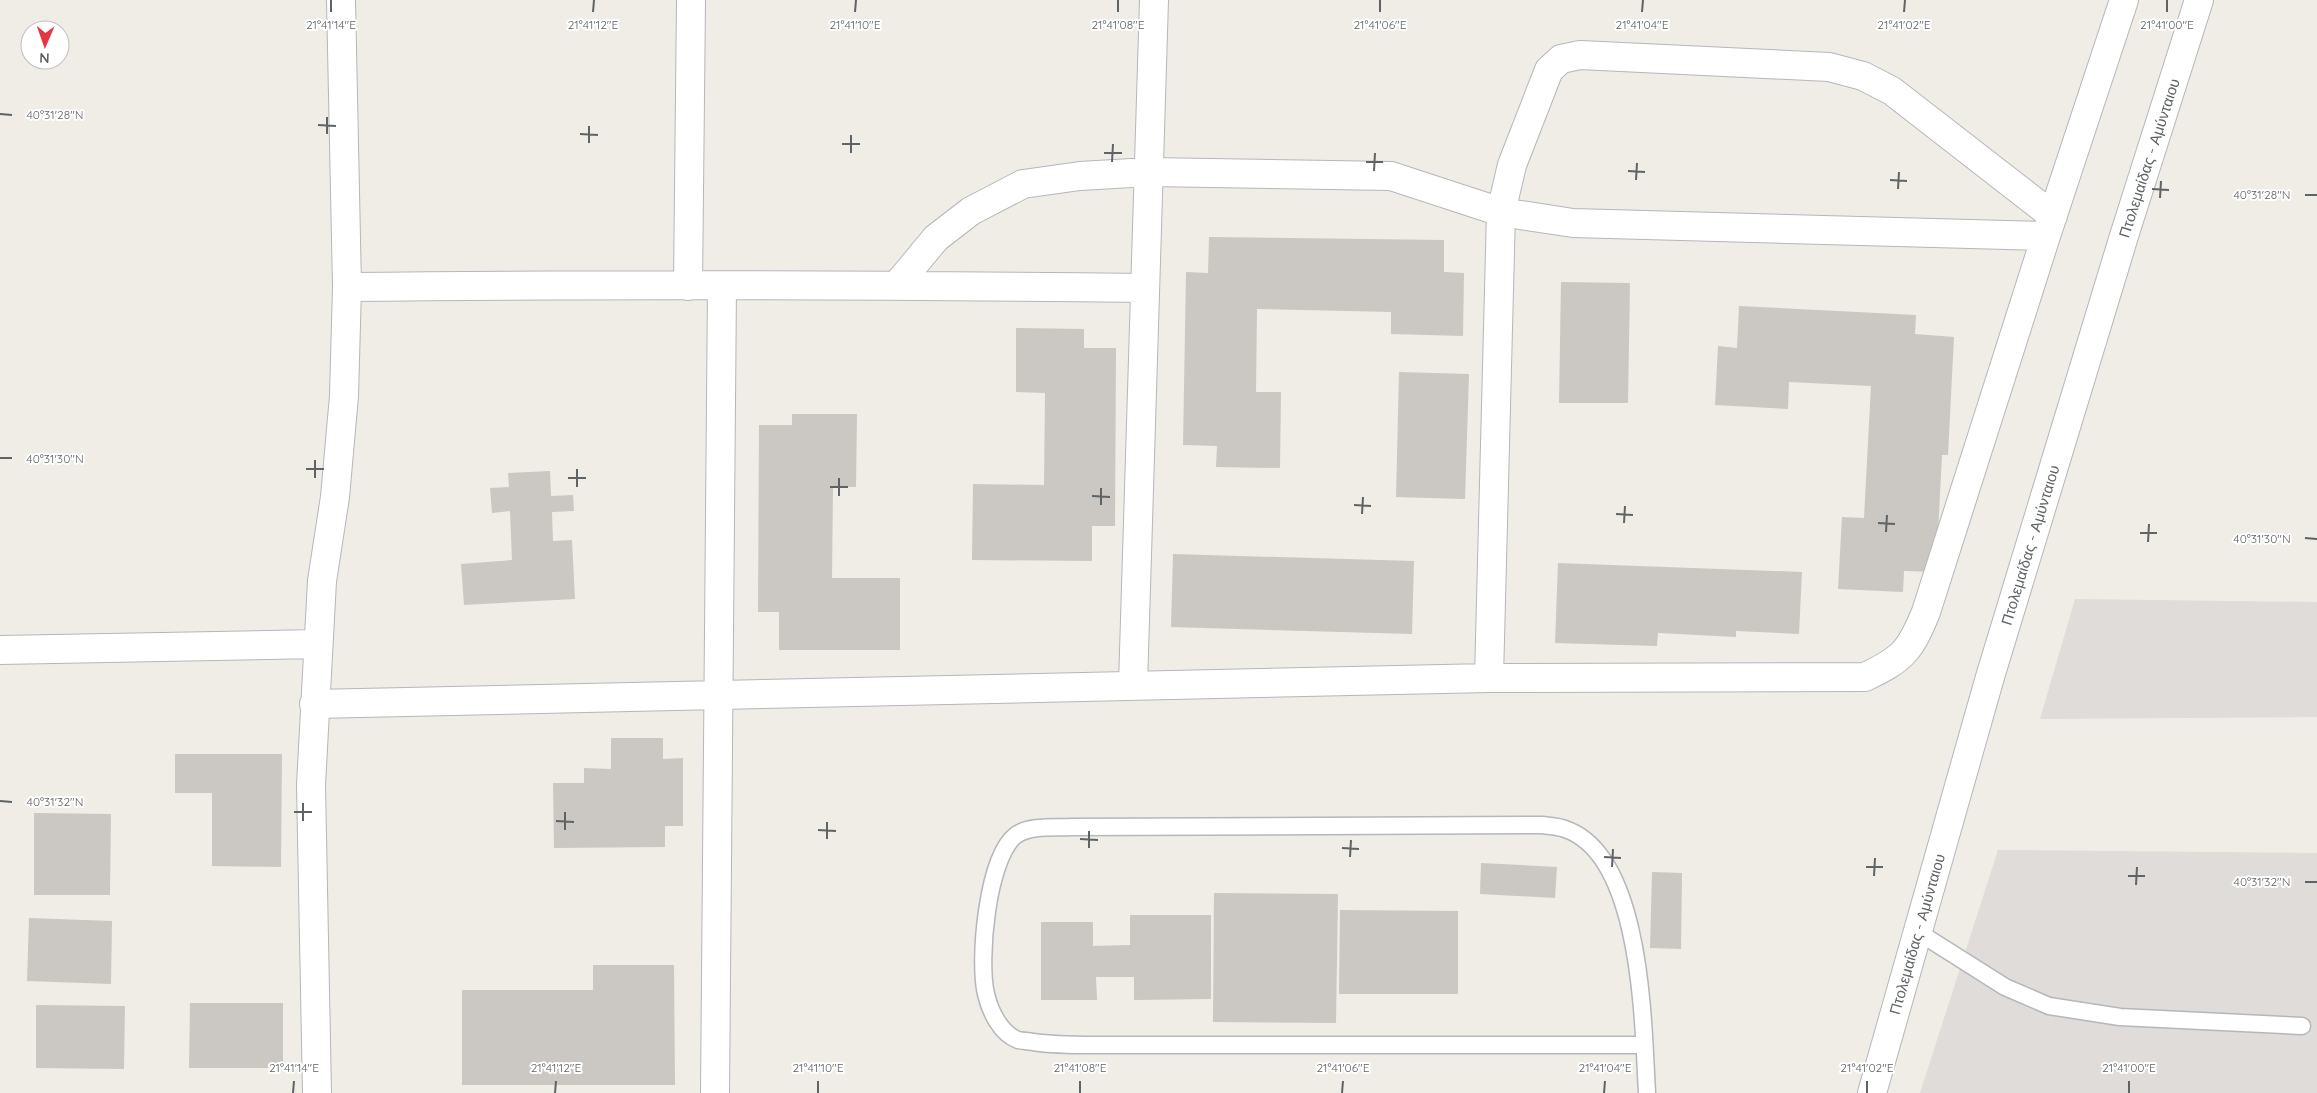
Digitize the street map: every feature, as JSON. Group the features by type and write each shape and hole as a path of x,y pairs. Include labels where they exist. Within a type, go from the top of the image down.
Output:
{"street":[{"path":"317,1093 311,785 322,581 335,497 344,396 347,287 341,0"},
{"path":"688,286 691,0"},
{"path":"1133,685 1154,0"},
{"path":"314,704 1489,678 1865,677 1901,657 1915,640 1926,612 2049,226 2124,0"},
{"name":"Πτολεμαίδας - Αμύνταιου","path":"1872,1093 1996,658 2124,236 2199,0"},
{"path":"1489,678 1501,212 1512,165 1549,70 1560,59 1580,55 1829,67 1864,76 1892,91 2049,226"},
{"path":"897,285 936,238 971,212 1023,184 1080,176 1149,172 1391,176 1501,212 1573,223 2049,226"},
{"path":"347,287 583,284 1145,288"},
{"path":"715,1093 722,286"},
{"path":"0,650 318,644"}],"lane":[{"path":"1644,1045 1116,1046 1052,1044 1017,1040 1003,1028 993,1015 986,993 984,952 987,914 994,870 1015,836 1026,830 1072,827 1542,825 1565,828 1582,838 1598,853 1610,869 1624,904 1638,970 1644,1045 1647,1093"},
{"path":"1918,932 2005,987 2049,1006 2120,1017 2302,1026"}],"shaded area":[{"path":"2075,599 2317,602 2317,717 2040,719"},
{"path":"1998,850 2317,853 2317,1093 1920,1093"}],"building":[{"path":"1209,237 1444,240 1444,272 1464,273 1463,336 1391,334 1391,312 1257,309 1256,392 1281,392 1280,468 1216,467 1217,446 1183,445 1186,272 1208,273"},
{"path":"1561,282 1630,283 1628,403 1559,403"},
{"path":"1739,306 1916,315 1915,334 1954,337 1948,455 1942,455 1936,572 1904,571 1903,592 1838,589 1842,517 1864,518 1871,386 1789,382 1788,409 1715,405 1718,346 1737,348"},
{"path":"1016,328 1084,329 1084,348 1116,348 1115,526 1092,526 1092,561 972,560 973,484 1044,485 1045,393 1016,392"},
{"path":"1399,372 1469,374 1465,499 1396,497"},
{"path":"792,414 857,414 856,487 833,487 832,578 900,578 900,650 779,650 779,612 758,612 759,425 792,425"},
{"path":"550,471 551,496 573,495 574,511 552,512 553,541 572,540 575,599 464,605 461,564 512,560 510,511 492,513 490,488 509,487 508,473"},
{"path":"1173,554 1414,561 1412,634 1171,627"},
{"path":"1558,563 1802,572 1799,634 1736,631 1736,637 1658,633 1657,646 1555,643"},
{"path":"611,738 663,738 663,759 683,758 683,826 665,826 665,847 554,848 553,783 584,783 584,768 611,769"},
{"path":"175,754 282,754 281,867 212,866 212,793 175,793"},
{"path":"34,813 111,814 110,895 34,895"},
{"path":"1481,863 1557,867 1555,898 1480,894"},
{"path":"1652,872 1682,873 1681,949 1650,948"},
{"path":"1214,893 1338,894 1336,1023 1213,1022"},
{"path":"1340,910 1458,911 1458,994 1339,994"},
{"path":"1130,915 1211,915 1211,999 1134,1000 1134,977 1096,977 1097,1000 1041,1000 1041,922 1093,922 1093,946 1130,945"},
{"path":"29,918 112,921 111,984 27,981"},
{"path":"593,965 674,965 675,1085 462,1085 462,990 593,990"},
{"path":"190,1003 283,1003 283,1068 189,1068"},
{"path":"36,1005 125,1006 124,1069 36,1068"}]}
